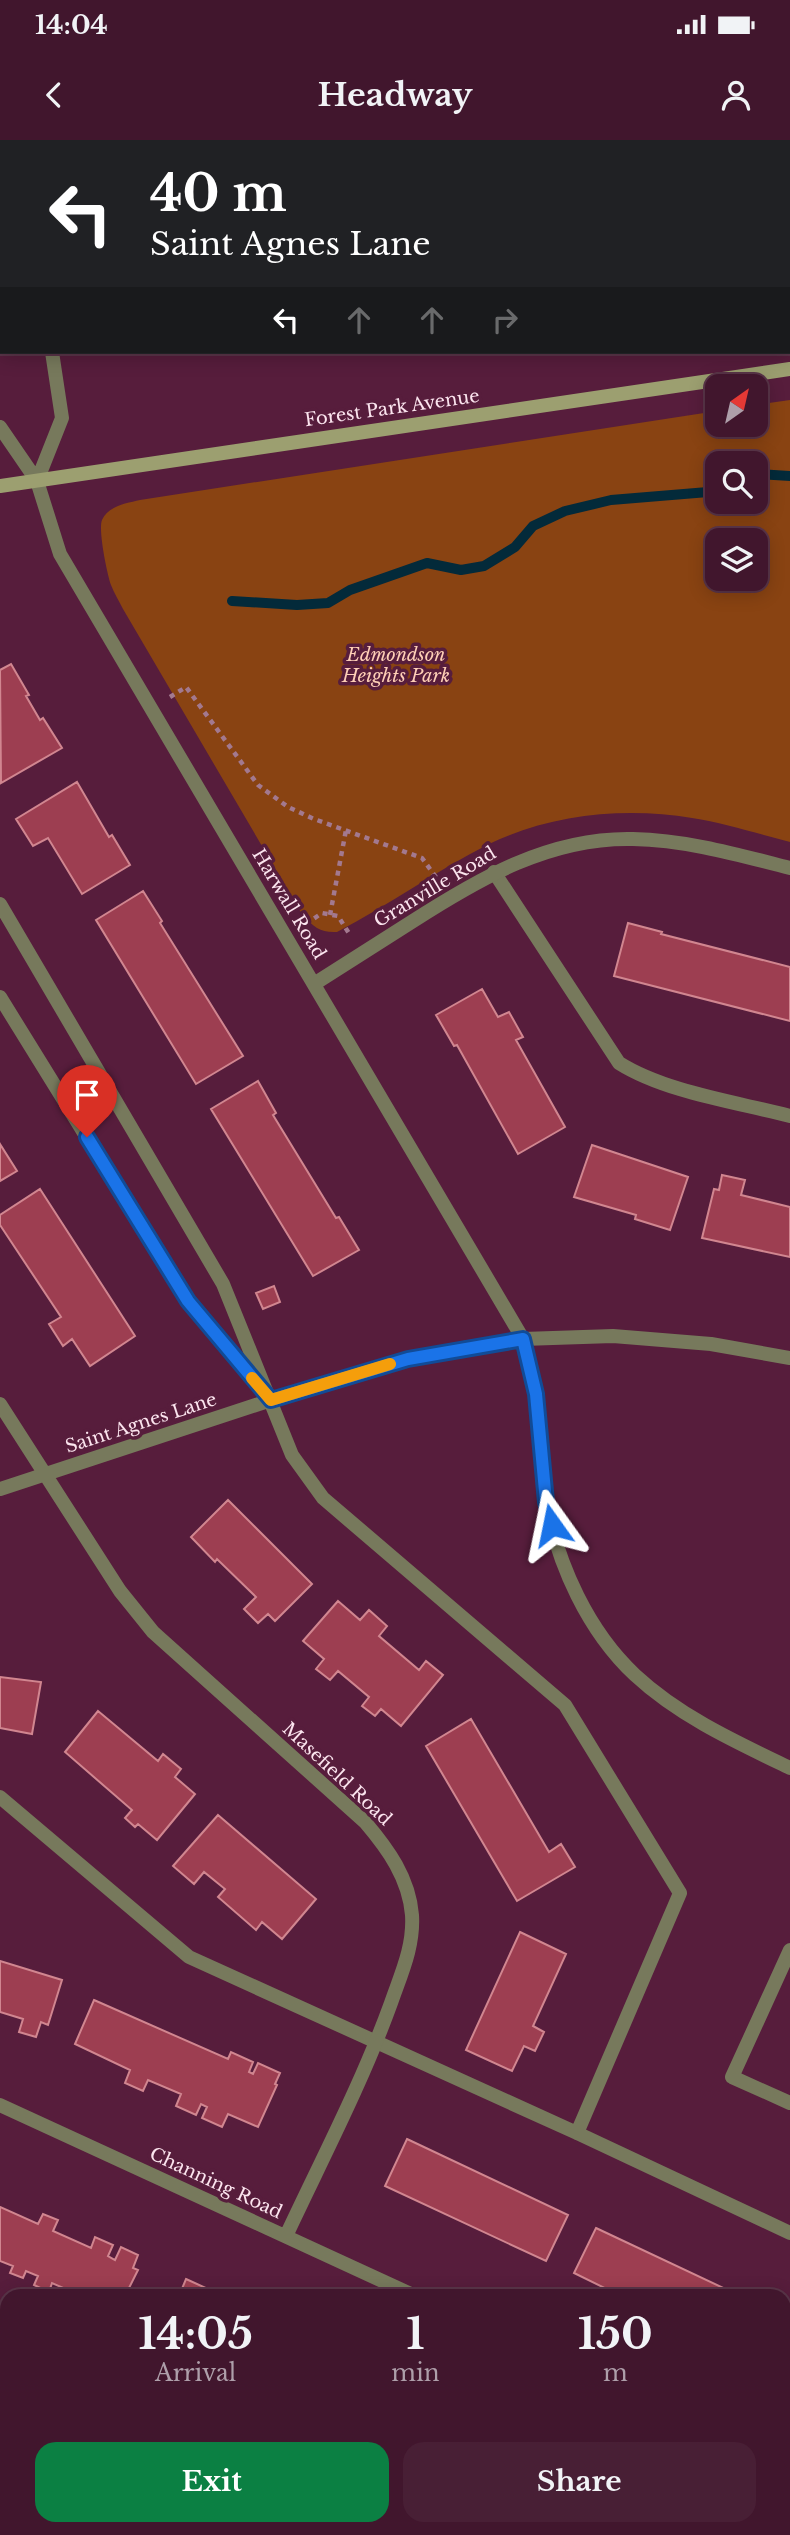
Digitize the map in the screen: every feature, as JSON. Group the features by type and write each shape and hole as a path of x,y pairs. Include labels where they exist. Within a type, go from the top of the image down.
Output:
{"street":[{"path":"37,481 62,418 52,354"},
{"name":"Forest Park Avenue","path":"0,486 790,369"},
{"name":"Harwall Road","path":"0,427 37,481 60,554 523,1339 536,1394 549,1513 558,1548 575,1590 600,1635 635,1675 675,1706 731,1740 790,1768"},
{"name":"Granville Road","path":"314,984 449,898 495,872 548,851 582,843 632,838 734,853 790,868"},
{"path":"495,872 619,1063 636,1074 662,1083 790,1116"},
{"path":"0,904 223,1284 292,1455 323,1498 565,1705 680,1893 577,2133"},
{"path":"0,998 188,1301 271,1400"},
{"name":"Saint Agnes Lane","path":"0,1489 271,1400 408,1359 523,1339 612,1336 711,1344 790,1358"},
{"name":"Masefield Road","path":"0,1404 120,1591 153,1632 365,1822 389,1850 406,1884 412,1914 411,1944 376,2044 286,2236"},
{"path":"0,1797 189,1957 790,2233"},
{"path":"790,1951 732,2077 790,2103"},
{"name":"Channing Road","path":"0,2105 400,2289"}],"path":[{"path":"151,709 186,688 258,785 288,807 314,819 422,858 449,898"},
{"path":"330,915 346,830"},
{"path":"286,937 322,913 338,916 362,953"}],"green space":[{"name":"Edmondson Heights Park","path":"790,400 790,842 717,823 667,815 615,813 563,820 537,826 489,844 337,932 318,928 303,916 111,585 102,542 102,520 109,511 118,506 140,500 705,413 705,438 768,438 768,403"}],"building":[{"path":"11,664 40,720 43,718 62,748 1,783 0,670"},
{"path":"77,782 109,837 112,835 130,865 82,894 48,838 33,846 16,819"},
{"path":"143,891 243,1056 196,1084 96,920"},
{"path":"628,923 790,967 790,1021 614,976"},
{"path":"482,989 498,1017 509,1012 523,1037 516,1040 565,1127 518,1154 457,1045 454,1046 436,1015"},
{"path":"258,1081 276,1113 273,1115 336,1218 339,1217 359,1250 313,1276 211,1109"},
{"path":"0,1144 17,1171 0,1181"},
{"path":"592,1145 688,1177 670,1230 635,1219 636,1215 574,1197"},
{"path":"722,1175 745,1180 741,1195 790,1207 790,1257 702,1238 714,1189 719,1190"},
{"path":"40,1189 135,1336 90,1366 72,1339 63,1346 49,1324 61,1317 0,1225 0,1215"},
{"path":"274,1286 280,1302 263,1309 256,1293"},
{"path":"228,1500 312,1584 275,1621 268,1614 258,1623 244,1609 256,1597 191,1537"},
{"path":"338,1601 360,1620 369,1610 387,1626 379,1636 419,1670 426,1661 443,1675 401,1726 381,1709 375,1716 362,1706 369,1697 338,1671 330,1680 316,1669 324,1659 303,1641"},
{"path":"0,1677 41,1682 32,1734 0,1728"},
{"path":"98,1711 158,1761 163,1754 181,1769 175,1777 195,1794 157,1840 138,1824 135,1827 125,1818 132,1810 65,1752"},
{"path":"471,1719 549,1852 561,1844 575,1867 517,1901 426,1746"},
{"path":"218,1815 316,1899 282,1939 262,1922 256,1930 218,1897 225,1889 204,1872 194,1884 173,1866"},
{"path":"520,1932 566,1954 533,2026 544,2032 535,2051 524,2046 512,2071 466,2050"},
{"path":"0,1961 62,1980 48,2025 41,2022 36,2037 19,2032 23,2019 0,2012"},
{"path":"94,2000 228,2059 231,2052 253,2062 249,2072 253,2074 258,2063 280,2073 258,2127 228,2114 222,2127 202,2118 207,2107 201,2104 196,2115 176,2106 181,2094 148,2080 143,2091 125,2083 130,2070 75,2044"},
{"path":"407,2139 568,2215 546,2261 385,2186"},
{"path":"0,2207 38,2224 43,2214 58,2220 53,2231 91,2248 95,2237 113,2245 108,2256 115,2260 121,2247 138,2255 133,2268 138,2270 128,2289 66,2289 52,2283 50,2289 43,2289 34,2285 38,2276 26,2271 23,2278 10,2273 13,2266 0,2261"},
{"path":"596,2228 726,2289 607,2289 574,2273"},
{"path":"186,2279 208,2289 182,2289"}],"waterway":[{"path":"768,475 790,476"},
{"path":"232,601 297,605 328,603 350,590 427,563 461,570 484,566 515,547 533,526 565,511 611,500 705,492"}],"slow traffic":[{"path":"252,1378 271,1400 390,1364"}],"route":[{"path":"87,1137 188,1301 271,1400 408,1359 523,1339 536,1394 546,1502 552,1525"}]}
